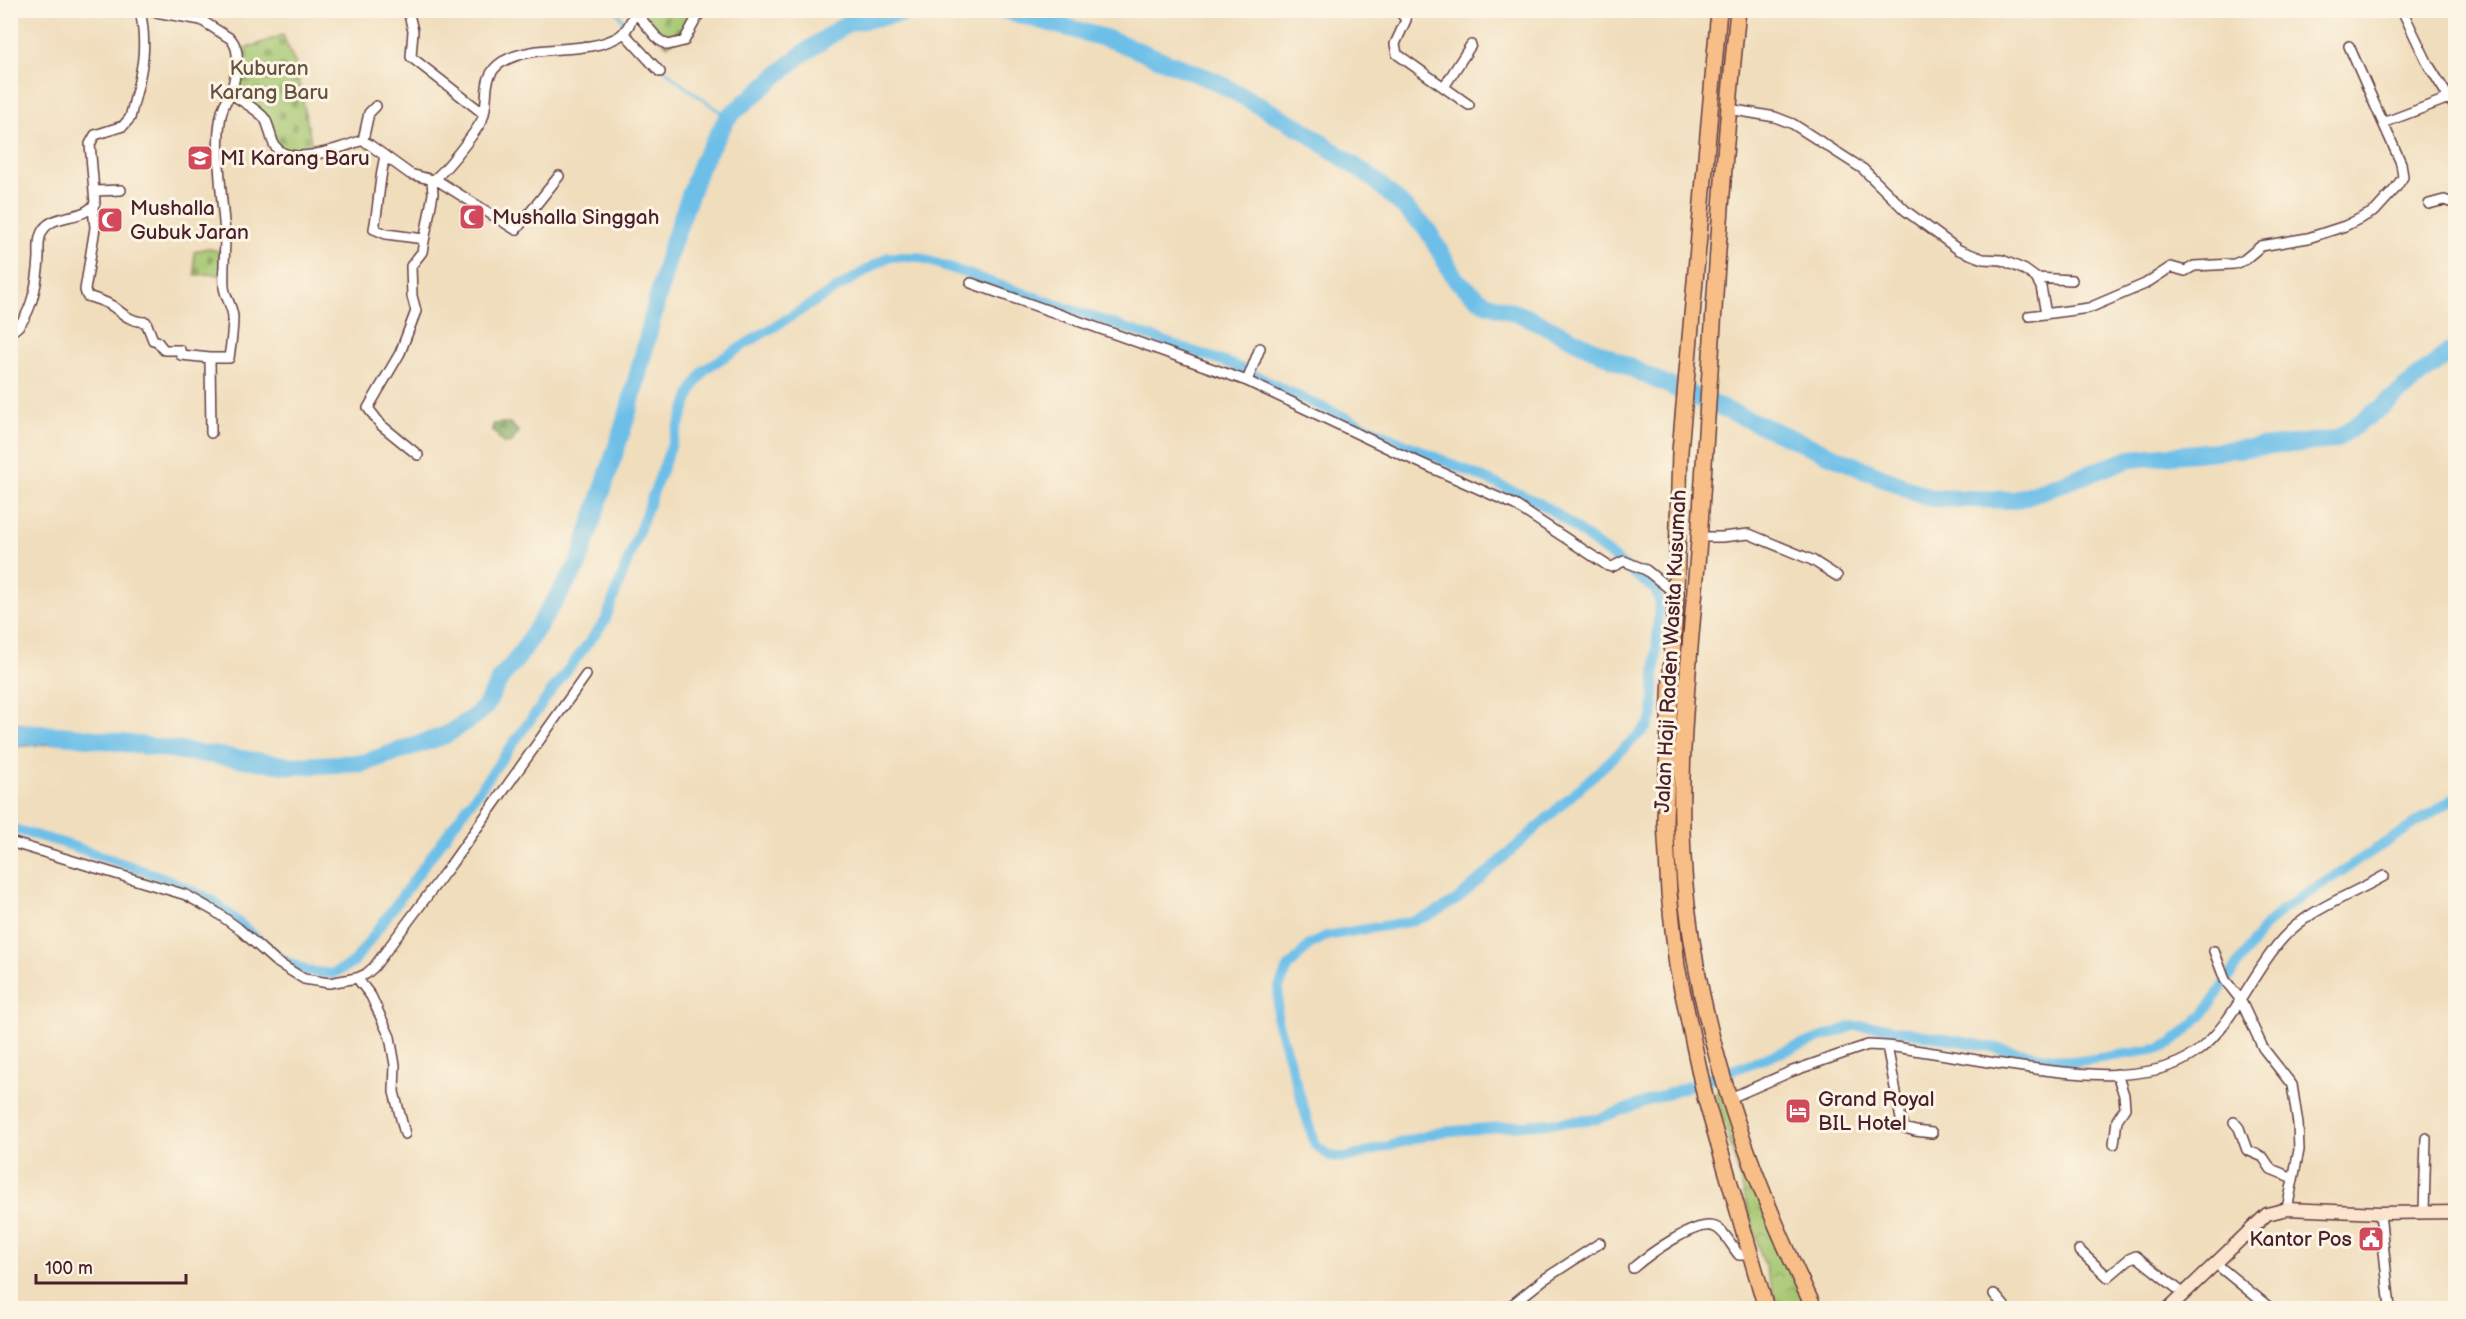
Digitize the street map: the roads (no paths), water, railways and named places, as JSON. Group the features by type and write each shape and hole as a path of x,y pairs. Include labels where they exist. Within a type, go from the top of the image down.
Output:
{"highway":[{"name":"Jalan Haji Raden Wasita Kusumah","path":"1719,10 1680,451 1676,594 1665,820 1669,893 1677,966 1705,1097 1766,1308"},
{"name":"Jalan Haji Raden Wasita Kusumah","path":"1738,10 1711,335 1684,746 1682,820 1687,905 1701,986 1727,1096 1770,1213 1814,1308"},
{"path":"1665,820 1682,820"}],"main road":[{"path":"2169,1308 2258,1220 2267,1214 2287,1209 2380,1213 2456,1212"}],"street":[{"path":"142,10 201,15 235,44 237,56 232,94 224,103 218,130 220,200 225,234 224,290 232,305 233,321 229,358 182,355 180,350 164,350 157,341 153,340 146,322 137,322 119,313 114,307 87,296 85,290 95,228 93,207 96,201 90,144 95,135 123,126 129,118 145,55 142,10"},
{"path":"408,10 413,31 410,53 412,58 484,114"},
{"path":"418,455 381,425 368,408 400,353 416,311 412,296 411,266 422,252 433,194 433,180 474,132 484,114 487,103 486,82 491,72 501,63 531,54 600,44 618,38 625,31 634,13 659,40 668,45 684,41 701,10"},
{"path":"1400,10 1406,20 1395,44 1397,54 1469,105"},
{"path":"2382,123 2454,104 2428,64 2402,10"},
{"path":"625,31 660,72"},
{"path":"1444,87 1471,45"},
{"path":"2029,316 2089,308 2145,284 2171,267 2185,271 2202,265 2234,264 2244,260 2261,246 2308,238 2345,226 2375,211 2396,189 2404,174 2349,46"},
{"path":"232,94 262,116 269,127 275,146 283,152 322,154 363,140"},
{"path":"363,140 369,113 376,106"},
{"path":"1729,109 1775,117 1793,124 1863,169 1906,211 1959,250 1983,260 2001,260 2025,270 2036,278 2041,287 2046,314"},
{"path":"363,140 410,174 433,180 516,230 559,176"},
{"path":"385,156 379,180 380,195 374,229 386,234 424,238"},
{"path":"95,191 121,190"},
{"path":"2429,204 2444,200 2456,204"},
{"path":"10,332 18,327 29,306 43,230 54,221 93,207"},
{"path":"2036,278 2072,280"},
{"path":"971,283 1247,379 1515,505 1595,558 1646,570 1676,594"},
{"path":"1247,379 1260,348"},
{"path":"210,358 211,433"},
{"path":"1699,537 1749,534 1812,560 1837,576"},
{"path":"10,842 186,895 216,912 238,928 275,962 304,979 329,983 357,978 374,967 452,863 586,675"},
{"path":"1727,1096 1868,1045 2070,1074 2117,1074 2173,1065 2196,1053 2214,1035 2239,996 2289,932 2331,904 2384,876"},
{"path":"2214,951 2225,980 2239,996 2263,1048 2292,1085 2299,1150 2287,1209"},
{"path":"357,978 371,996 390,1038 395,1065 394,1092 405,1134"},
{"path":"1887,1046 1901,1119 1905,1128 1932,1133"},
{"path":"2114,1144 2116,1120 2125,1108 2124,1095 2117,1074"},
{"path":"2234,1122 2240,1128 2247,1150 2263,1157 2271,1169 2294,1178"},
{"path":"2424,1212 2426,1138"},
{"path":"2380,1213 2390,1308"},
{"path":"1633,1268 1682,1234 1706,1226 1716,1227 1721,1231 1739,1255 1750,1255"},
{"path":"1508,1308 1543,1280 1600,1243"},
{"path":"2079,1250 2108,1277 2129,1259 2136,1256 2184,1294"},
{"path":"2215,1263 2271,1308"},
{"path":"1994,1294 2006,1308"}],"water":[{"path":"11,722 45,728 61,727 68,729 72,736 63,743 11,747"}],"waterway":[{"path":"616,10 626,27"},
{"path":"10,732 72,736 293,766 363,763 446,735 472,718 485,707 502,676 517,659 578,565 628,412 670,251 701,164 728,117 801,55 848,23 910,12 953,10"},
{"path":"1004,10 1112,40 1215,81 1302,129 1376,181 1427,229 1456,280 1483,302 1527,317 1654,379 1930,498 2015,500 2130,459 2335,440 2383,406 2448,353 2456,350"},
{"path":"651,57 680,83 728,117"},
{"path":"10,828 63,843 165,878 212,900 280,958 307,971 332,974 353,963 605,621 693,388 705,369 888,257 918,257 1234,365 1302,398 1538,502 1557,514 1655,590 1659,600 1653,715 1648,726 1457,900 1430,915 1413,921 1326,936 1309,945 1288,968 1279,987 1277,1020 1315,1145 1330,1156 1345,1158 1440,1132 1598,1119 1853,1026 1875,1026 2074,1062 2158,1049 2172,1043 2203,1015 2262,929 2282,910 2456,797"}],"place":[{"name":"MI Karang Baru","path":"200,158"},
{"name":"Mushalla Singgah","path":"472,217"},
{"name":"Mushalla Gubuk Jaran","path":"110,220"},
{"name":"Grand Royal BIL Hotel","path":"1798,1111"},
{"name":"Kantor Pos","path":"2371,1239"}],"park label":[{"name":"Kuburan Karang Baru","path":"269,80"}]}
